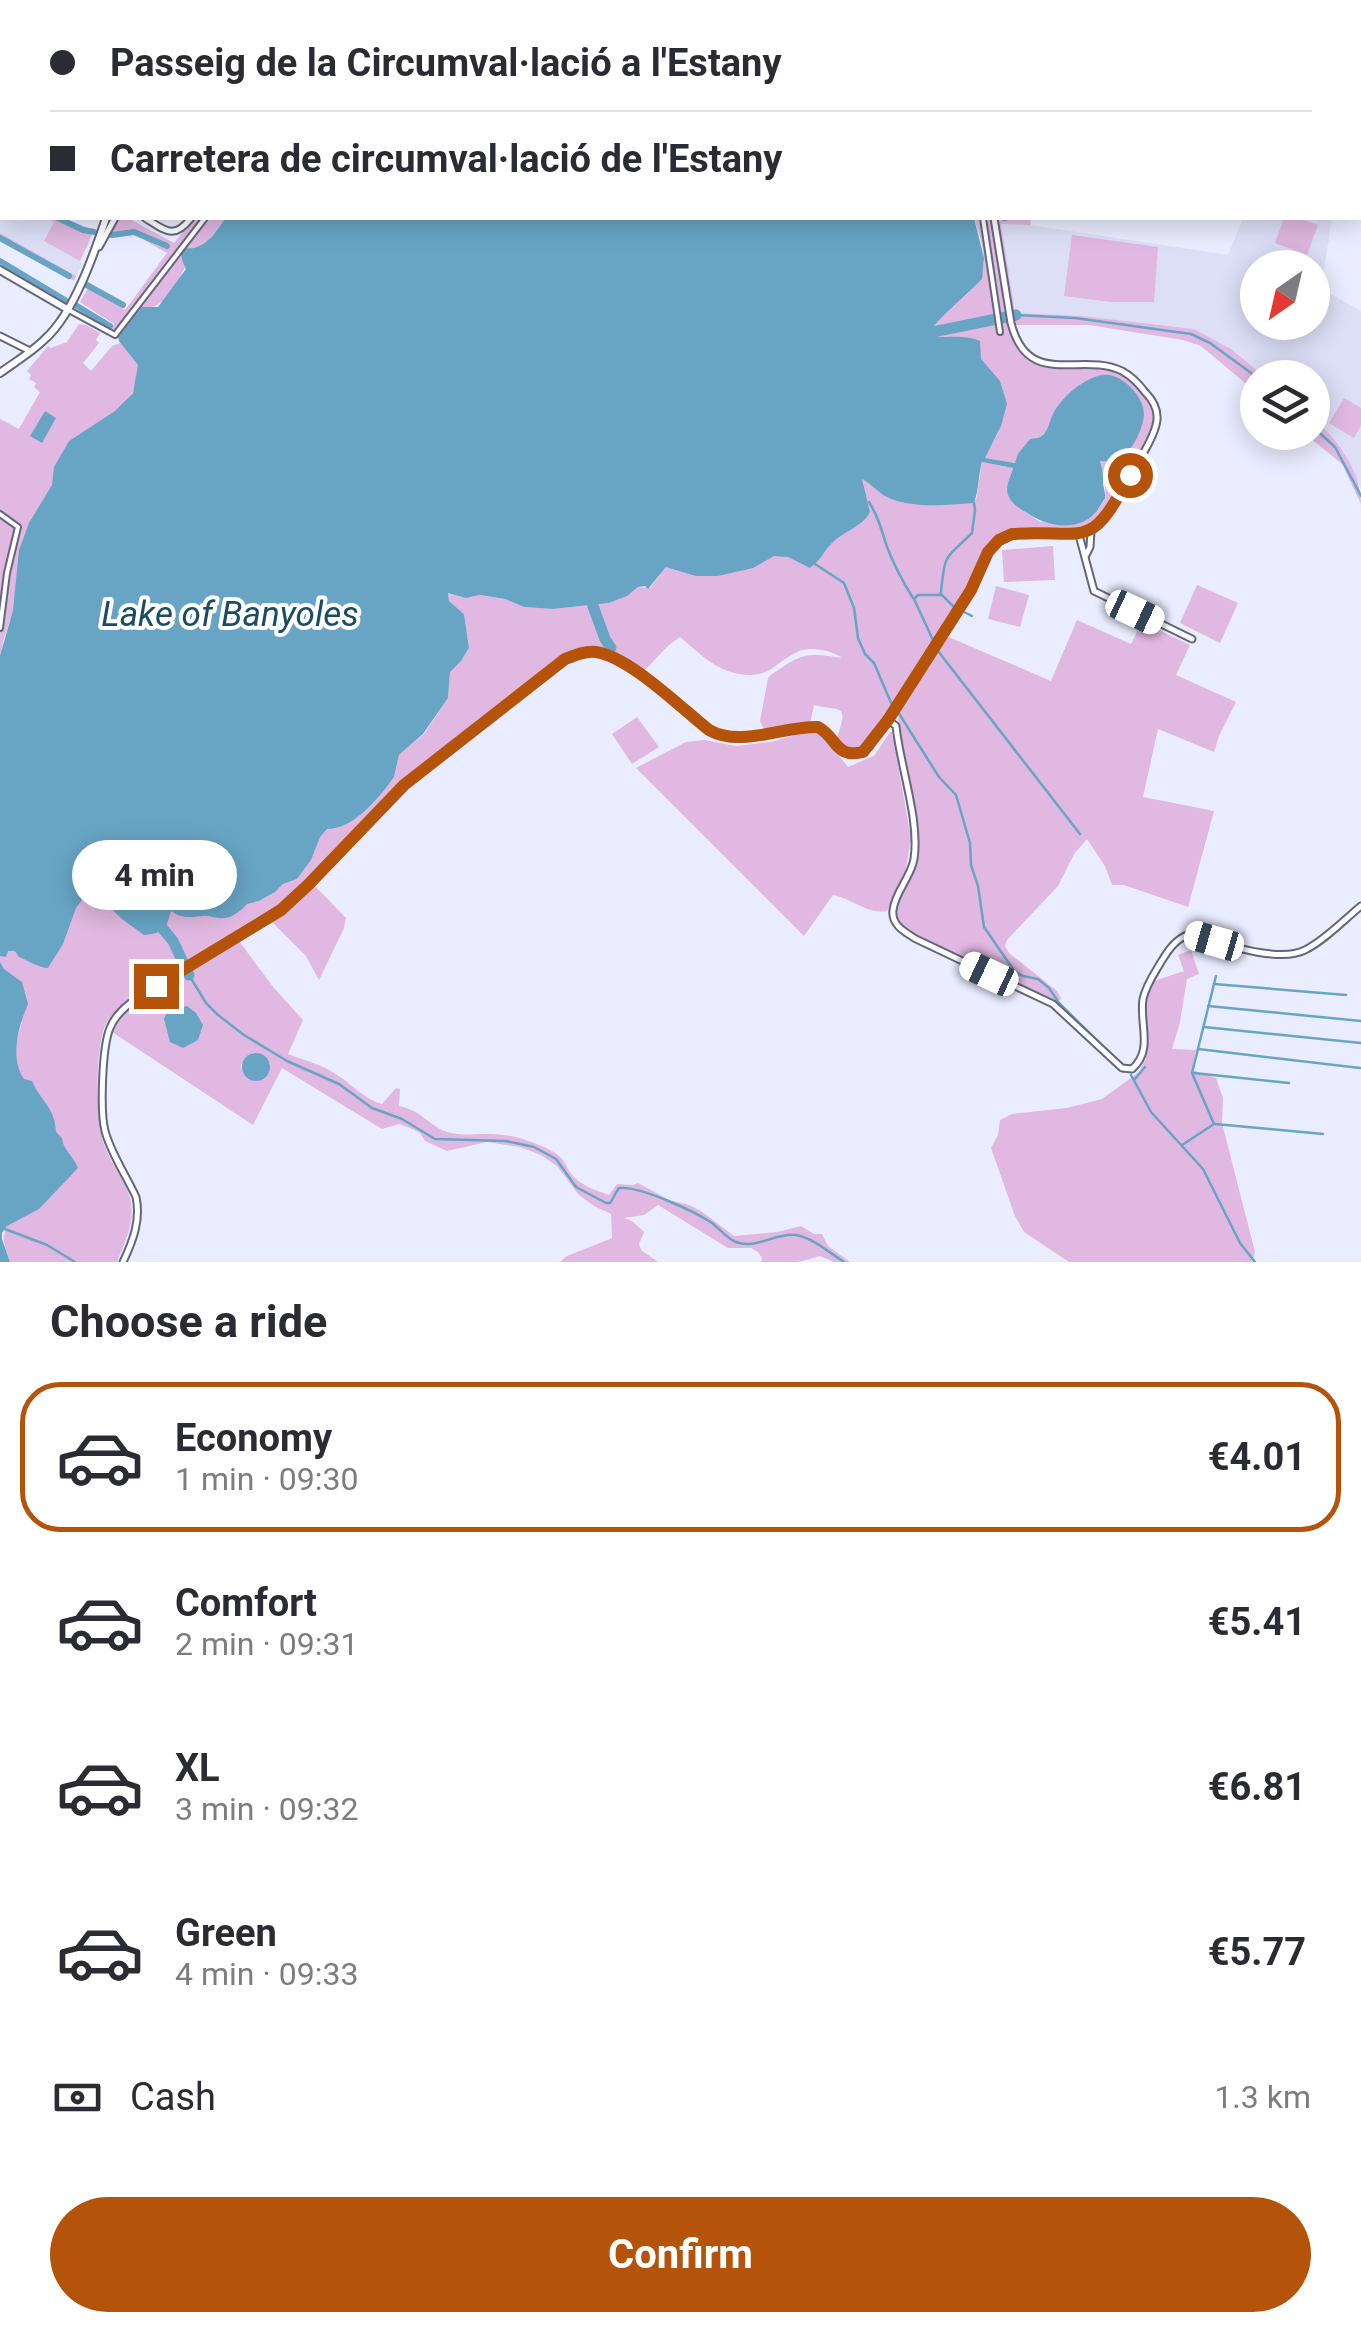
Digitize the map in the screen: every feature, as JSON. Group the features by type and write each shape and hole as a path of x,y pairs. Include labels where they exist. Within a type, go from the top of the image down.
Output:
{"street":[{"path":"92,258 105,220"},
{"path":"0,372 46,339 67,309 114,220"},
{"path":"150,220 171,232 180,230 190,220"},
{"path":"0,270 115,336 203,220"},
{"path":"983,220 1000,329"},
{"path":"124,1262 138,1206 105,1131 106,1039 114,1019 128,1004 281,910 404,785 565,659 597,652 619,660 720,736 743,737 818,727 842,751 863,752 888,720 971,590 988,552 1004,537 1026,533 1079,535 1100,523 1118,499 1154,430 1157,420 1153,402 1123,372 1104,366 1036,360 1017,342 994,220"},
{"path":"0,336 30,352"},
{"path":"0,514 18,528 7,572 0,628"},
{"path":"1091,531 1086,555 1094,591 1192,639"},
{"path":"1079,535 1086,555"},
{"path":"888,720 896,726 915,836 914,862 893,910 898,928 1052,1004 1122,1068 1132,1068 1144,1053 1142,1002 1148,983 1172,944 1180,938 1190,934 1253,951 1296,953 1307,950 1361,906"}],"shaded area":[{"path":"0,220 51,220 91,241 76,276 0,233"},
{"path":"50,220 67,220 94,230 80,261 44,241 54,222"},
{"path":"119,220 132,220 174,243 192,220 224,220 204,246 189,249 189,258 176,285 149,308 134,358 138,372 133,392 116,411 69,441 3,642 0,668 0,419 19,429 40,392 27,371 48,346 67,342 79,324 100,333 96,340 99,343 83,363 91,371 112,346 120,343 111,328 114,324 80,302 88,288 125,310 167,253 134,234 109,238"},
{"path":"975,220 1030,220 1031,225 1001,224 1015,313 1194,329 1244,360 1240,360 1240,379 1201,346 1183,340 1089,325 1009,325 1015,343 1035,362 1111,371 1124,377 1149,403 1151,430 1106,511 1095,521 1075,531 1006,531 990,543 963,597 868,743 855,750 843,747 837,738 842,714 836,709 814,705 810,724 764,729 760,721 768,678 804,656 842,658 826,651 802,650 765,672 750,675 715,665 680,637 644,671 622,657 600,650 578,651 554,660 401,781 274,910 130,996 116,1010 105,1026 99,1051 99,1122 108,1154 131,1203 126,1241 117,1262 10,1262 4,1235 29,1095 12,1058 22,1022 0,974 0,954 88,888 166,905 243,907 297,879 311,860 321,825 369,806 394,777 399,755 424,734 448,698 450,672 469,648 464,614 449,601 448,593 553,609 609,603 638,587 650,588 666,567 858,474 976,500 982,462 1013,468 1008,483 1020,509 1040,522 1096,512 1105,496 1100,461 1124,455 1135,441 1144,411 1137,395 1092,378 1059,404 1045,433 1015,463 984,458 999,431 927,324 969,292 982,271 984,257"},
{"path":"1242,220 1332,220 1327,250 1240,250 1240,340 1330,340 1330,294 1361,311 1361,489 1346,456 1330,435 1330,360 1244,360 1194,329 1015,313 1000,224 1031,225 1228,255"},
{"path":"1283,220 1304,220 1318,225 1309,250 1294,250 1275,243"},
{"path":"0,233 76,276 74,281 0,239"},
{"path":"1072,235 1158,247 1154,302 1064,296"},
{"path":"1344,398 1361,408 1361,425 1354,438 1330,421"},
{"path":"1330,435 1357,479 1361,504 1342,464 1325,450 1330,450"},
{"path":"1053,546 1055,580 1004,582 1002,550"},
{"path":"1197,585 1238,603 1220,643 1180,623"},
{"path":"996,586 1029,595 1020,627 988,619"},
{"path":"1077,620 1131,644 1142,622 1190,645 1176,675 1236,702 1214,752 1158,729 1143,797 1214,811 1188,907 1124,885 1112,885 1087,839 1074,854 1058,886 1007,940 1009,953 1057,991 1061,999 1055,1002 917,937 898,920 895,911 916,863 918,836 898,710 946,636 1051,681"},
{"path":"637,717 659,747 632,764 612,734"},
{"path":"819,731 848,767 874,756 892,732 911,838 905,874 887,911 873,911 833,895 804,936 636,768 686,742 705,740 736,746 771,742"},
{"path":"314,885 346,918 319,980 306,956 271,921"},
{"path":"239,941 303,1020 288,1054 329,1070 375,1102 382,1104 396,1088 400,1089 399,1106 441,1129 457,1134 502,1135 534,1143 559,1156 577,1180 595,1190 609,1195 617,1184 638,1183 701,1211 734,1236 801,1226 822,1234 828,1246 850,1262 834,1262 820,1256 798,1262 761,1262 758,1252 751,1248 728,1248 658,1205 644,1215 624,1218 644,1232 641,1250 658,1262 560,1262 612,1238 611,1214 579,1195 557,1166 541,1155 487,1142 447,1151 399,1124 382,1129 282,1068 253,1125 112,1032 133,1006","holes":["252,1053 271,1064 253,1080 242,1070 241,1065"]},
{"path":"1191,950 1199,974 1187,979 1172,1049 1196,1050 1192,1070 1216,1078 1223,1098 1222,1123 1255,1252 1252,1262 1069,1262 1024,1232 1015,1216 991,1148 1000,1120 1012,1114 1067,1108 1102,1099 1139,1072 1146,1058 1145,1004 1151,982 1184,971 1178,955"}],"water":[{"name":"Lake of Banyoles","path":"224,220 974,220 984,258 982,279 932,328 937,337 980,341 981,359 1000,381 1007,404 985,458 1015,463 1030,439 1044,434 1063,400 1082,384 1103,375 1117,377 1131,387 1141,401 1143,421 1126,454 1113,461 1100,461 1105,499 1081,523 1063,526 1044,522 1020,509 1007,490 1013,468 982,462 974,503 930,505 897,501 862,479 870,512 832,543 810,568 788,557 774,556 753,568 718,576 696,576 666,567 648,589 638,587 609,603 553,609 448,593 449,601 464,614 469,648 450,672 448,698 423,734 399,755 394,777 383,791 354,820 327,829 297,879 227,918 186,917 171,911 164,929 144,935 90,889 76,908 63,944 48,968 38,966 15,951 0,956 0,656 13,610 19,550 69,441 115,411 133,393 138,365 118,336 142,307 158,307 186,269 182,261 185,248 198,247"},
{"path":"45,411 56,418 42,443 30,436"},
{"path":"0,962 22,982 28,1004 17,1042 19,1071 24,1079 32,1081 50,1110 56,1132 78,1168 39,1209 7,1226 2,1239 10,1262 0,1262"},
{"path":"187,1006 203,1025 198,1040 183,1048 170,1042 164,1019 168,1010"},
{"path":"256,1053 266,1057 270,1067 266,1077 256,1081 246,1077 242,1067 246,1057"}],"waterway":[{"path":"62,220 94,232"},
{"path":"112,235 134,232 167,246"},
{"path":"0,238 69,276"},
{"path":"0,261 65,300"},
{"path":"85,284 123,305"},
{"path":"77,306 110,326"},
{"path":"1016,315 1075,318 1191,334 1240,365"},
{"path":"933,332 1016,315"},
{"path":"1330,442 1361,496"},
{"path":"869,502 913,598"},
{"path":"974,503 972,533 948,558 940,595 918,595 914,599 938,651 1080,834"},
{"path":"815,564 844,583 854,608 858,638 892,705"},
{"path":"941,594 954,607 972,616"},
{"path":"593,606 611,648"},
{"path":"898,712 939,777 956,795 970,843 984,927 1015,972 1038,979 1049,988 1059,1003 1120,1063"},
{"path":"163,929 189,975"},
{"path":"189,975 206,1003 244,1035 435,1139 506,1141 534,1147 556,1159 576,1187 606,1203 610,1203 619,1188 628,1188 693,1212 736,1242 751,1244 796,1235 815,1242 844,1262"},
{"path":"1182,1145 1214,1124 1192,1073 1216,976"},
{"path":"1214,984 1346,995"},
{"path":"1208,1006 1361,1021"},
{"path":"1204,1027 1361,1043"},
{"path":"1198,1049 1360,1068"},
{"path":"1134,1080 1145,1067"},
{"path":"1194,1073 1289,1083"},
{"path":"1131,1075 1151,1112 1203,1169 1240,1243 1255,1262"},
{"path":"1215,1124 1323,1134"},
{"path":"5,1229 47,1245 75,1262"}],"route":[{"path":"156,986 281,910 404,785 574,655 597,652 619,660 720,736 743,737 818,727 842,751 863,752 888,720 971,590 992,548 1012,534 1071,536 1091,531 1118,499 1130,475"}]}
